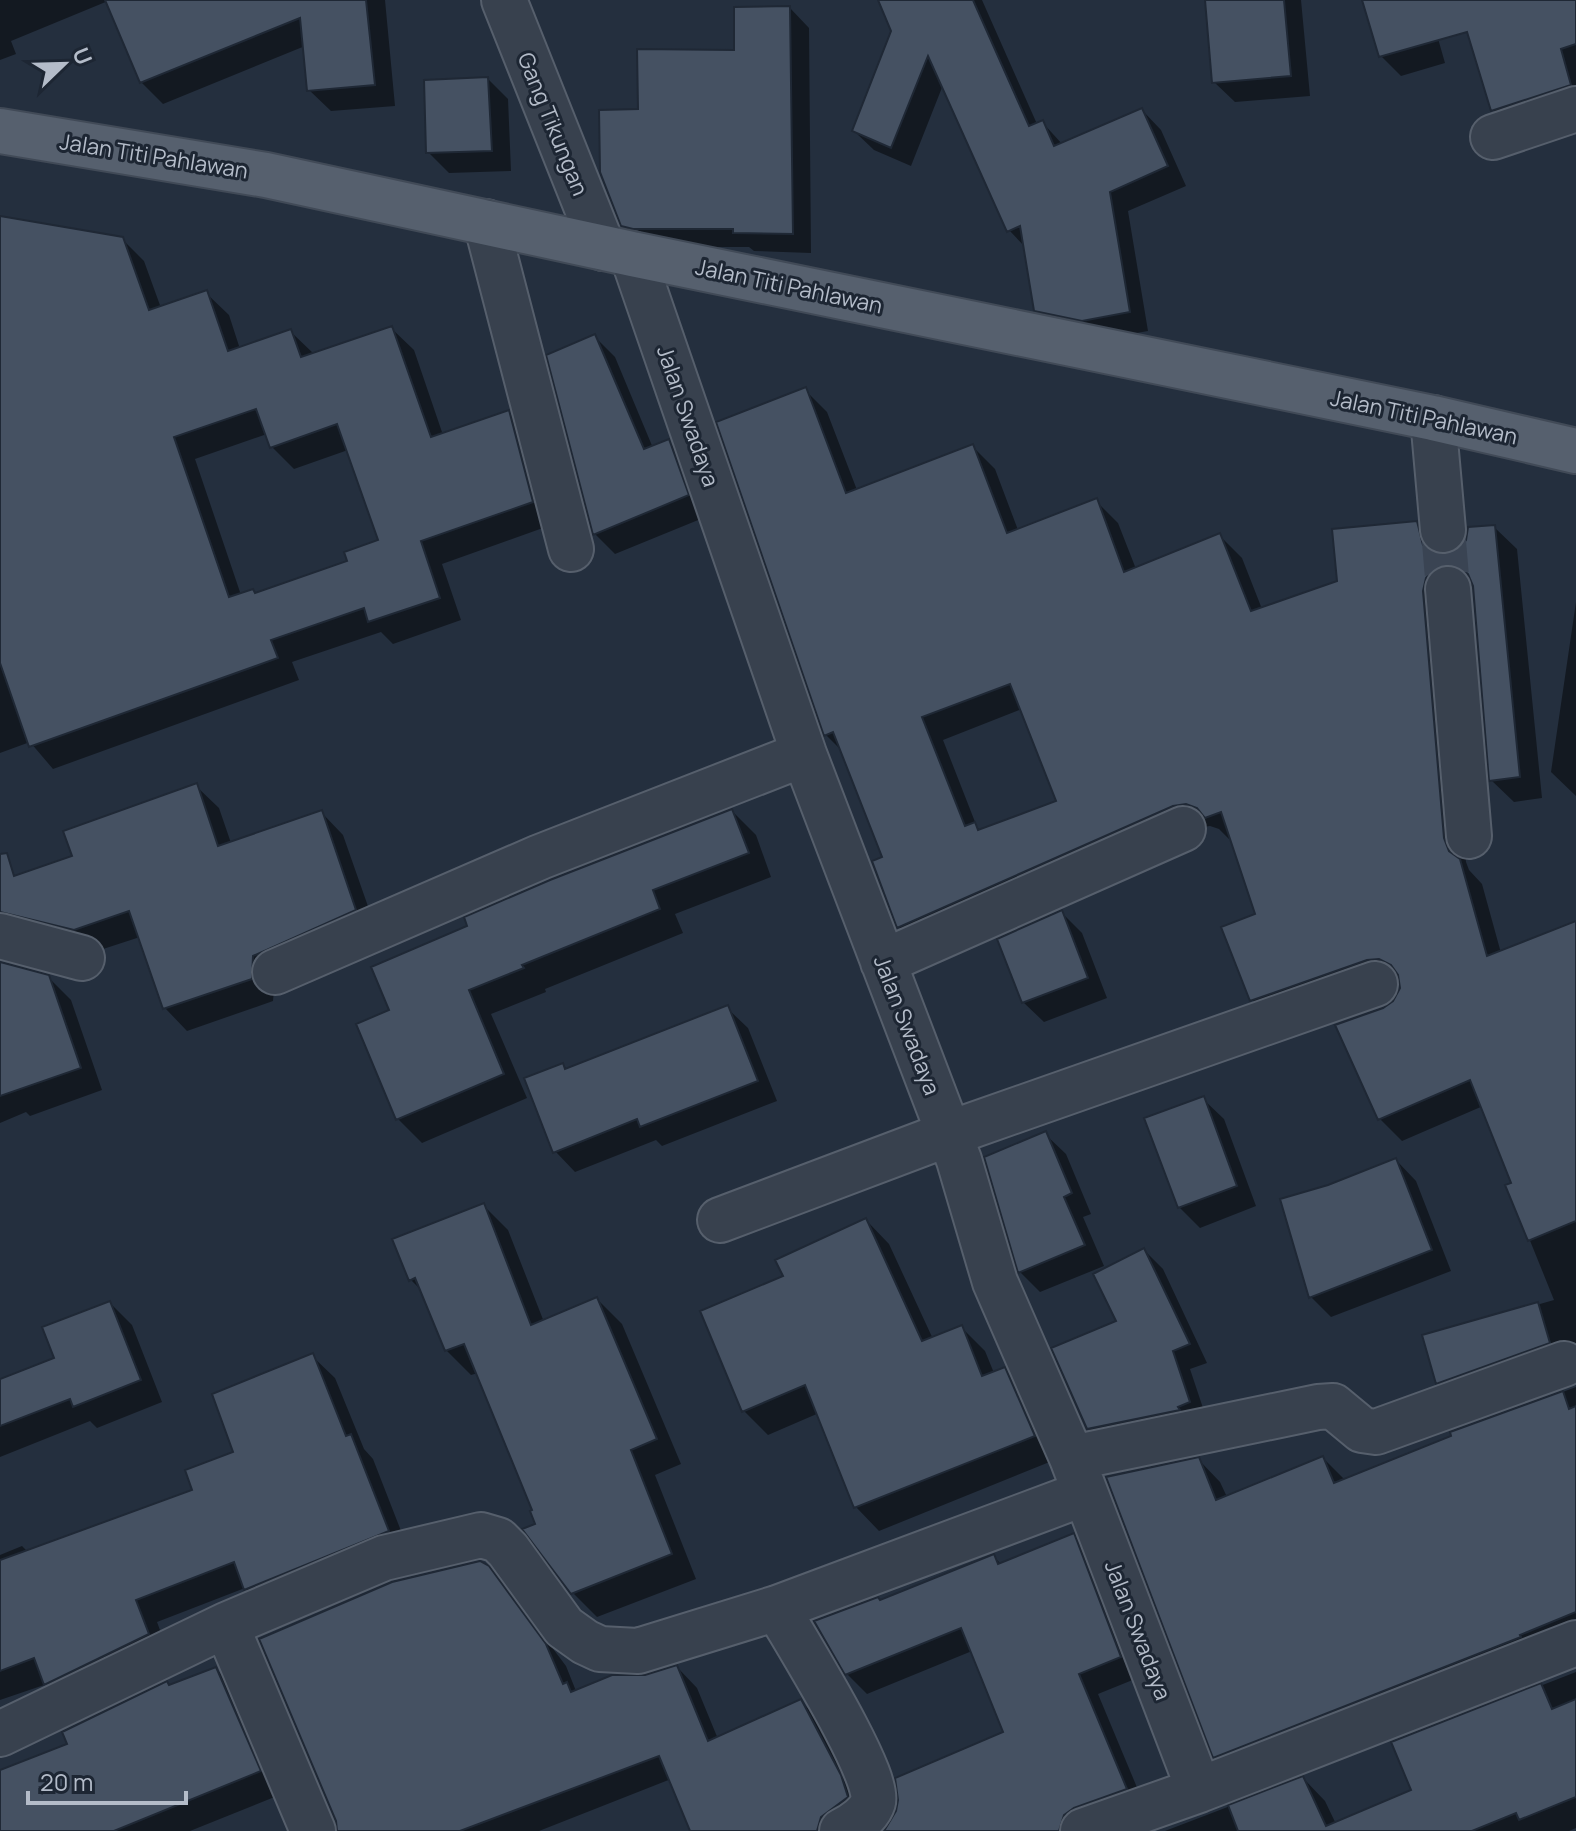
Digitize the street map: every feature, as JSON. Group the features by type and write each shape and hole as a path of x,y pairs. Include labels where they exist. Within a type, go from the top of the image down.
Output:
{"main road":[{"name":"Jalan Titi Pahlawan","path":"0,131 266,175 617,251 1433,418 1576,451"}],"street":[{"name":"Gang Tikungan","path":"504,0 617,251"},
{"path":"1493,137 1576,109"},
{"path":"486,222 571,549"},
{"name":"Jalan Swadaya","path":"617,251 959,1160 995,1282 1079,1476 1199,1790"},
{"path":"1433,418 1443,530"},
{"path":"1448,589 1469,836"},
{"path":"275,972 540,857 804,754"},
{"path":"883,962 1183,829"},
{"path":"0,936 82,958"},
{"path":"720,1220 948,1134 1375,984"},
{"path":"0,1734 226,1625 384,1558 481,1535 498,1540 508,1550 564,1627 600,1649 638,1651 777,1608 1079,1476 1318,1407 1333,1406 1362,1430 1376,1432 1564,1364"},
{"path":"777,1608 853,1742 871,1780 873,1804 861,1820 842,1831"},
{"path":"226,1625 313,1831"},
{"path":"1083,1831 1199,1790 1576,1643"}],"building":[{"path":"105,0 366,0 375,85 307,91 300,18 140,83"},
{"path":"878,0 973,0 1029,126 1043,120 1054,146 1142,108 1168,166 1110,192 1130,312 1082,321 1034,311 1020,226 1007,232 928,56 891,148 852,131 891,31"},
{"path":"1205,0 1284,0 1291,76 1212,83"},
{"path":"1362,0 1576,0 1576,44 1561,49 1571,85 1491,111 1467,32 1379,57"},
{"path":"790,6 793,234 733,233 733,229 633,229 621,226 600,172 599,110 638,109 637,49 734,50 734,7"},
{"path":"488,77 492,151 426,153 424,80"},
{"path":"0,216 123,237 149,310 207,290 228,351 291,329 301,357 392,326 431,437 509,410 533,502 421,541 440,598 368,622 364,608 271,640 278,658 29,747 0,663","holes":["256,409 270,448 337,424 378,540 344,552 347,561 255,593 253,589 229,597 174,437"]},
{"path":"595,334 644,449 669,439 689,495 593,535 546,355"},
{"path":"806,387 846,493 973,444 1007,533 1097,498 1124,572 1220,533 1251,611 1337,581 1332,529 1417,521 1423,545 1433,553 1444,555 1458,550 1466,540 1468,527 1495,525 1520,777 1489,781 1473,586 1468,574 1458,566 1447,564 1434,568 1426,578 1423,591 1444,838 1449,851 1460,859 1487,956 1576,921 1576,1221 1528,1241 1505,1185 1511,1183 1470,1080 1378,1120 1335,1025 1383,1008 1393,1001 1400,988 1398,975 1391,965 1379,959 1367,960 1250,1001 1221,927 1255,914 1221,812 1205,818 1197,808 1186,804 1173,806 897,928 872,861 882,857 833,732 824,736 716,422","holes":["1010,684 1056,801 978,830 975,822 965,826 922,717"]},
{"path":"197,783 218,846 322,810 356,910 253,956 252,979 163,1009 129,911 74,930 0,912 0,854 7,853 14,876 72,856 63,831"},
{"path":"732,809 749,853 653,890 660,909 469,990 504,1074 396,1120 356,1024 389,1010 371,967 467,926 464,917"},
{"path":"1062,910 1088,978 1022,1003 997,939"},
{"path":"0,962 49,975 81,1068 0,1096"},
{"path":"728,1005 758,1081 640,1127 637,1119 553,1153 524,1078 563,1063 565,1069"},
{"path":"1204,1096 1237,1186 1178,1208 1144,1118"},
{"path":"1046,1131 1072,1193 1064,1197 1085,1245 1018,1273 984,1157"},
{"path":"1396,1158 1432,1250 1309,1298 1280,1199 1328,1185"},
{"path":"484,1203 531,1325 597,1297 657,1439 631,1450 672,1554 571,1594 522,1529 535,1524 532,1510 464,1344 445,1351 415,1278 409,1281 392,1239"},
{"path":"866,1218 922,1341 962,1325 982,1376 1005,1367 1035,1436 854,1508 805,1385 742,1412 700,1311 783,1276 775,1260"},
{"path":"1144,1248 1190,1344 1173,1351 1190,1402 1178,1407 1180,1410 1087,1429 1051,1348 1116,1321 1093,1274"},
{"path":"110,1301 141,1380 73,1407 70,1399 0,1426 0,1379 54,1358 42,1327"},
{"path":"1538,1302 1550,1343 1436,1384 1422,1335"},
{"path":"313,1353 346,1436 351,1434 389,1531 244,1590 234,1562 136,1600 149,1634 44,1685 34,1658 0,1671 0,1560 192,1490 185,1470 233,1452 212,1394"},
{"path":"1563,1391 1569,1409 1576,1406 1576,1612 1521,1637 1213,1758 1106,1477 1199,1457 1216,1500 1323,1456 1334,1483 1451,1436 1450,1432"},
{"path":"1074,1533 1121,1657 1079,1674 1127,1789 1074,1808 1064,1815 1059,1831 884,1831 896,1811 895,1778 1003,1732 961,1628 845,1675 814,1621 878,1597 880,1600 994,1554 998,1564"},
{"path":"480,1561 489,1566 546,1644 563,1684 567,1682 571,1692 612,1675 645,1675 677,1665 708,1741 801,1699 841,1775 848,1797 821,1817 817,1831 690,1831 659,1756 460,1831 337,1831 336,1821 259,1639 392,1582"},
{"path":"216,1667 261,1771 114,1831 0,1831 0,1770 67,1744 62,1732 167,1681 169,1685"},
{"path":"1541,1683 1552,1709 1576,1699 1576,1797 1519,1820 1516,1813 1472,1831 1238,1831 1228,1805 1303,1776 1326,1826 1411,1790 1391,1742"}],"tunnel":[{"path":"1443,530 1448,589"}]}
